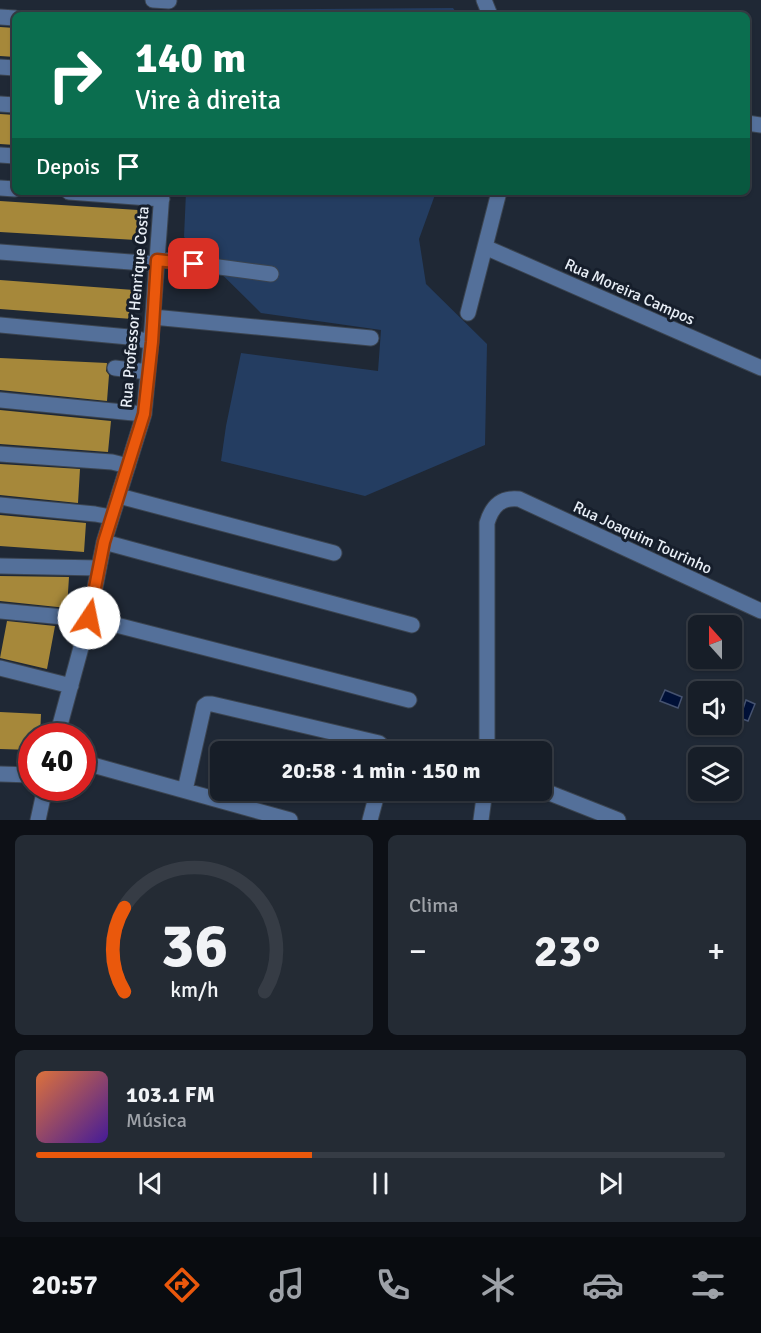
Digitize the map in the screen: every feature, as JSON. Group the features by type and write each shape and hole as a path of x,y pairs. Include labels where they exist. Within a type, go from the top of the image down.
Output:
{"street":[{"path":"153,0 169,0"},
{"path":"139,195 162,196"},
{"path":"468,313 498,195"},
{"name":"Rua Professor Henrique Costa","path":"61,723 89,618 104,542 144,414 152,342 162,196"},
{"name":"Rua Moreira Campos","path":"484,247 761,368"},
{"path":"0,252 157,262 175,261 271,274"},
{"path":"153,317 371,338"},
{"path":"0,325 129,337 152,342"},
{"path":"115,368 148,372"},
{"path":"0,400 144,414"},
{"path":"0,454 111,462 128,466"},
{"path":"119,496 334,553"},
{"name":"Rua Joaquim Tourinho","path":"487,741 487,524 490,512 499,503 510,498 519,499 761,611"},
{"path":"0,505 111,517"},
{"path":"104,542 412,625"},
{"path":"0,566 99,568"},
{"path":"0,611 89,618 409,700"},
{"path":"0,668 71,686"},
{"path":"185,790 204,706 207,704 370,741"},
{"path":"96,766 290,820"},
{"path":"0,774 18,775"},
{"path":"552,794 618,820"},
{"path":"38,820 42,801"},
{"path":"370,820 375,801"},
{"path":"481,820 484,801"}],"shaded area":[{"path":"453,8 456,12 194,12 194,10"},
{"path":"186,195 435,195 419,239 426,284 487,344 485,445 365,496 221,461 241,353 378,371 381,330 261,313 184,237"},
{"path":"665,690 682,697 678,708 660,701"},
{"path":"746,700 755,704 748,721 742,719"}],"building":[{"path":"0,27 12,28 12,57 0,56"},
{"path":"0,114 12,115 12,145 0,144"},
{"path":"0,201 138,210 136,240 0,232"},
{"path":"0,280 134,290 132,319 0,309"},
{"path":"0,358 107,363 106,371 109,375 107,401 0,390"},
{"path":"0,410 111,421 108,452 0,444"},
{"path":"0,464 80,469 78,503 0,495"},
{"path":"0,515 86,523 84,552 0,546"},
{"path":"0,576 69,577 67,608 0,601"},
{"path":"7,621 55,626 47,669 0,658"},
{"path":"0,712 41,714 41,723 18,723 18,750 0,749"}],"route":[{"path":"89,618 104,542 144,414 152,342 157,260 194,264"}]}
